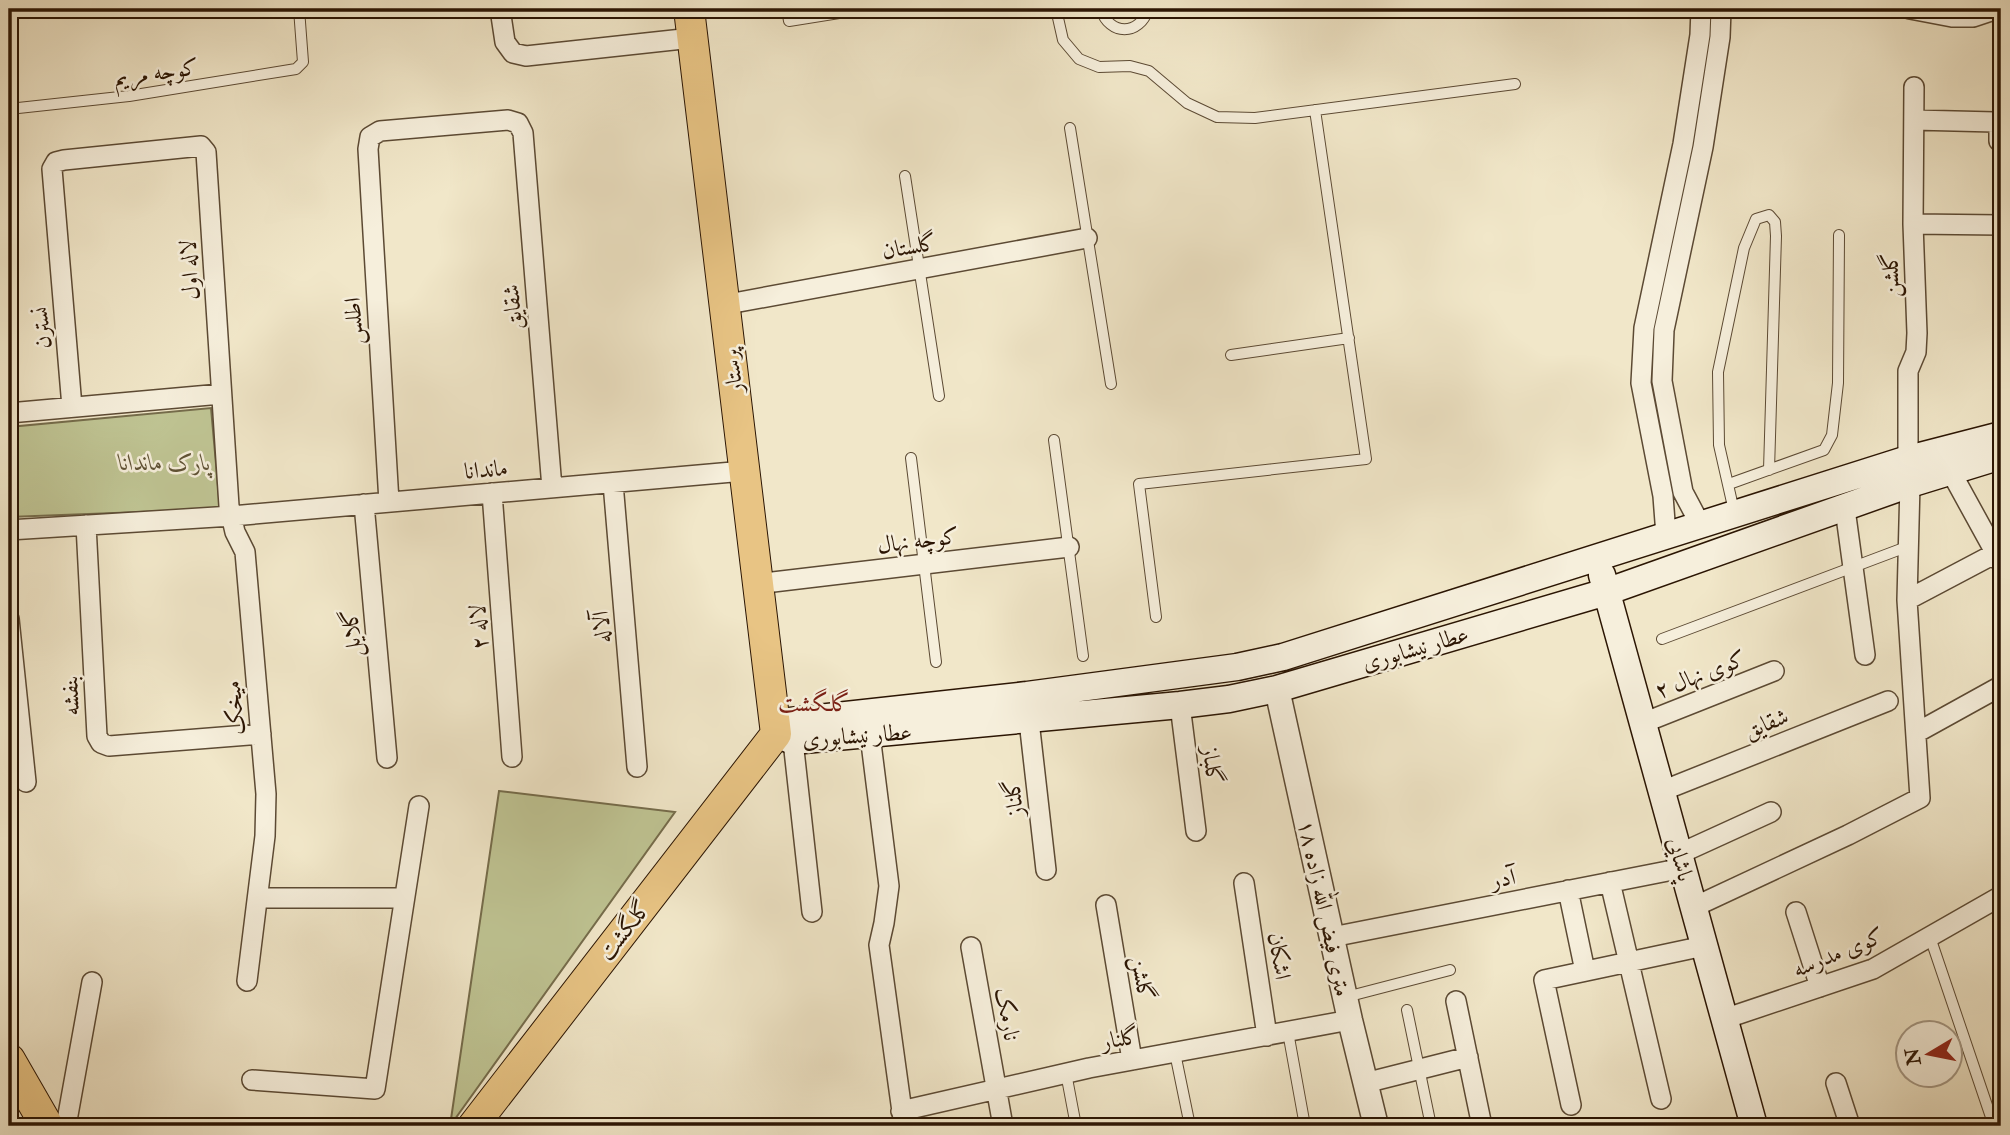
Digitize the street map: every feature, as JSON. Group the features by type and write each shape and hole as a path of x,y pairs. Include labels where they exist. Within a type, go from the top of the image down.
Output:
{"highway":[{"path":"9,1060 47,1126"}],"main road":[{"name":"پرستار","path":"703,9 773,582 786,732"},
{"name":"پرستار","path":"690,23 744,471 786,732"},
{"name":"عطار نیشابوری","path":"786,732 1027,695 1237,667 1283,657 1735,513 1909,471 2001,435"},
{"name":"عطار نیشابوری","path":"786,732 870,735 1180,705 1277,689 1606,592 1845,509 1909,471 1951,472 2001,456"},
{"name":"پاشایی","path":"1598,556 1754,1126"},
{"name":"گلگشت","path":"473,1126 786,732"}],"street":[{"path":"500,9 505,42 513,53 526,56 690,23"},
{"path":"1666,535 1663,496 1641,383 1644,328 1683,144 1700,35 1701,9"},
{"path":"1700,524 1683,492 1664,393 1664,330 1703,148 1720,37 1721,9"},
{"path":"1910,9 1952,17 1973,17 1997,9"},
{"name":"گلشن","path":"1694,907 1920,798 1908,600 1908,371 1916,352 1917,333 1913,224 1914,87"},
{"name":"اطلس","path":"389,502 368,149 370,137 380,131 508,120 517,123"},
{"path":"1913,120 1995,122 1999,127 1999,141"},
{"name":"شقایق","path":"517,123 523,133 552,488"},
{"name":"لاله اول","path":"56,162 201,146 206,152 221,394"},
{"name":"نسترن","path":"56,162 52,169 72,407"},
{"path":"1913,224 2001,225"},
{"name":"گلستان","path":"739,302 1087,238"},
{"path":"1644,328 1664,330"},
{"path":"9,413 221,394 232,516"},
{"name":"ماندانا","path":"9,530 232,516 744,471"},
{"path":"1908,600 1999,558 1951,472"},
{"name":"آلاله","path":"613,483 637,766"},
{"name":"لاله ۲","path":"492,493 512,757"},
{"name":"گلایل","path":"364,505 387,758"},
{"path":"1845,509 1865,655"},
{"name":"میخک","path":"232,516 235,532 245,552 266,794 265,836 247,981"},
{"name":"بنفشه","path":"86,526 97,737 101,743 109,746 261,734"},
{"name":"کوچه نهال","path":"773,582 1069,547"},
{"path":"9,619 26,782"},
{"name":"کوی نهال ۲","path":"1643,723 1774,671"},
{"path":"1916,733 2001,686"},
{"name":"۱۸ متری فیض الله زاده","path":"1277,689 1347,1009 1376,1126"},
{"name":"شقایق","path":"1662,791 1888,701"},
{"name":"گلباز","path":"1180,705 1196,831"},
{"name":"گلناز","path":"1029,721 1046,870"},
{"path":"786,732 812,912"},
{"name":"گلنار","path":"870,735 889,886 878,945 903,1119 996,1089 1066,1073 1288,1032 1347,1009"},
{"path":"252,1080 375,1089 419,806"},
{"name":"آدر","path":"1332,937 1610,882 1681,861 1771,812"},
{"path":"1610,882 1661,1099"},
{"name":"اشکان","path":"1244,883 1267,1035"},
{"path":"1568,890 1585,971"},
{"name":"کوی مدرسه","path":"1724,1019 1873,970 2001,895"},
{"path":"258,898 404,898"},
{"name":"گلشن","path":"1106,905 1132,1060"},
{"path":"1796,912 1820,987"},
{"path":"1571,1105 1544,980 1704,946"},
{"name":"نارمک","path":"971,947 1003,1126"},
{"path":"66,1126 92,982"},
{"path":"1456,1000 1482,1126"},
{"path":"1365,1083 1468,1056"},
{"path":"1836,1083 1850,1126"}],"lane":[{"name":"کوچه مریم","path":"9,109 129,96 296,69 303,62 299,9"},
{"path":"787,9 789,21 864,9"},
{"path":"1056,9 1063,40 1079,59 1099,67 1130,66 1149,71 1187,103 1217,117 1255,118 1515,84"},
{"path":"1101,9 1105,20 1125,29 1139,24 1148,9"},
{"path":"1156,617 1139,484 1366,458 1315,110"},
{"path":"1070,128 1111,384"},
{"path":"905,176 939,396"},
{"path":"1735,513 1719,445 1718,372 1744,247 1756,219 1769,215 1775,222 1776,236 1769,470"},
{"path":"1729,484 1824,450 1832,435 1838,383 1839,234"},
{"path":"1231,355 1349,338"},
{"path":"1054,440 1083,656"},
{"path":"911,458 936,662"},
{"path":"1661,639 1909,546"},
{"path":"1930,937 1994,1126"},
{"path":"1347,1009 1450,970"},
{"path":"1407,1010 1431,1126"},
{"path":"1288,1032 1305,1126"},
{"path":"1175,1053 1190,1126"},
{"path":"1066,1073 1076,1126"}],"green space":[{"name":"پارک ماندانا","path":"211,408 220,509 9,517 9,427"},
{"path":"499,791 675,812 450,1126"}],"district":[{"name":"گلگشت","path":"814,703"}]}
